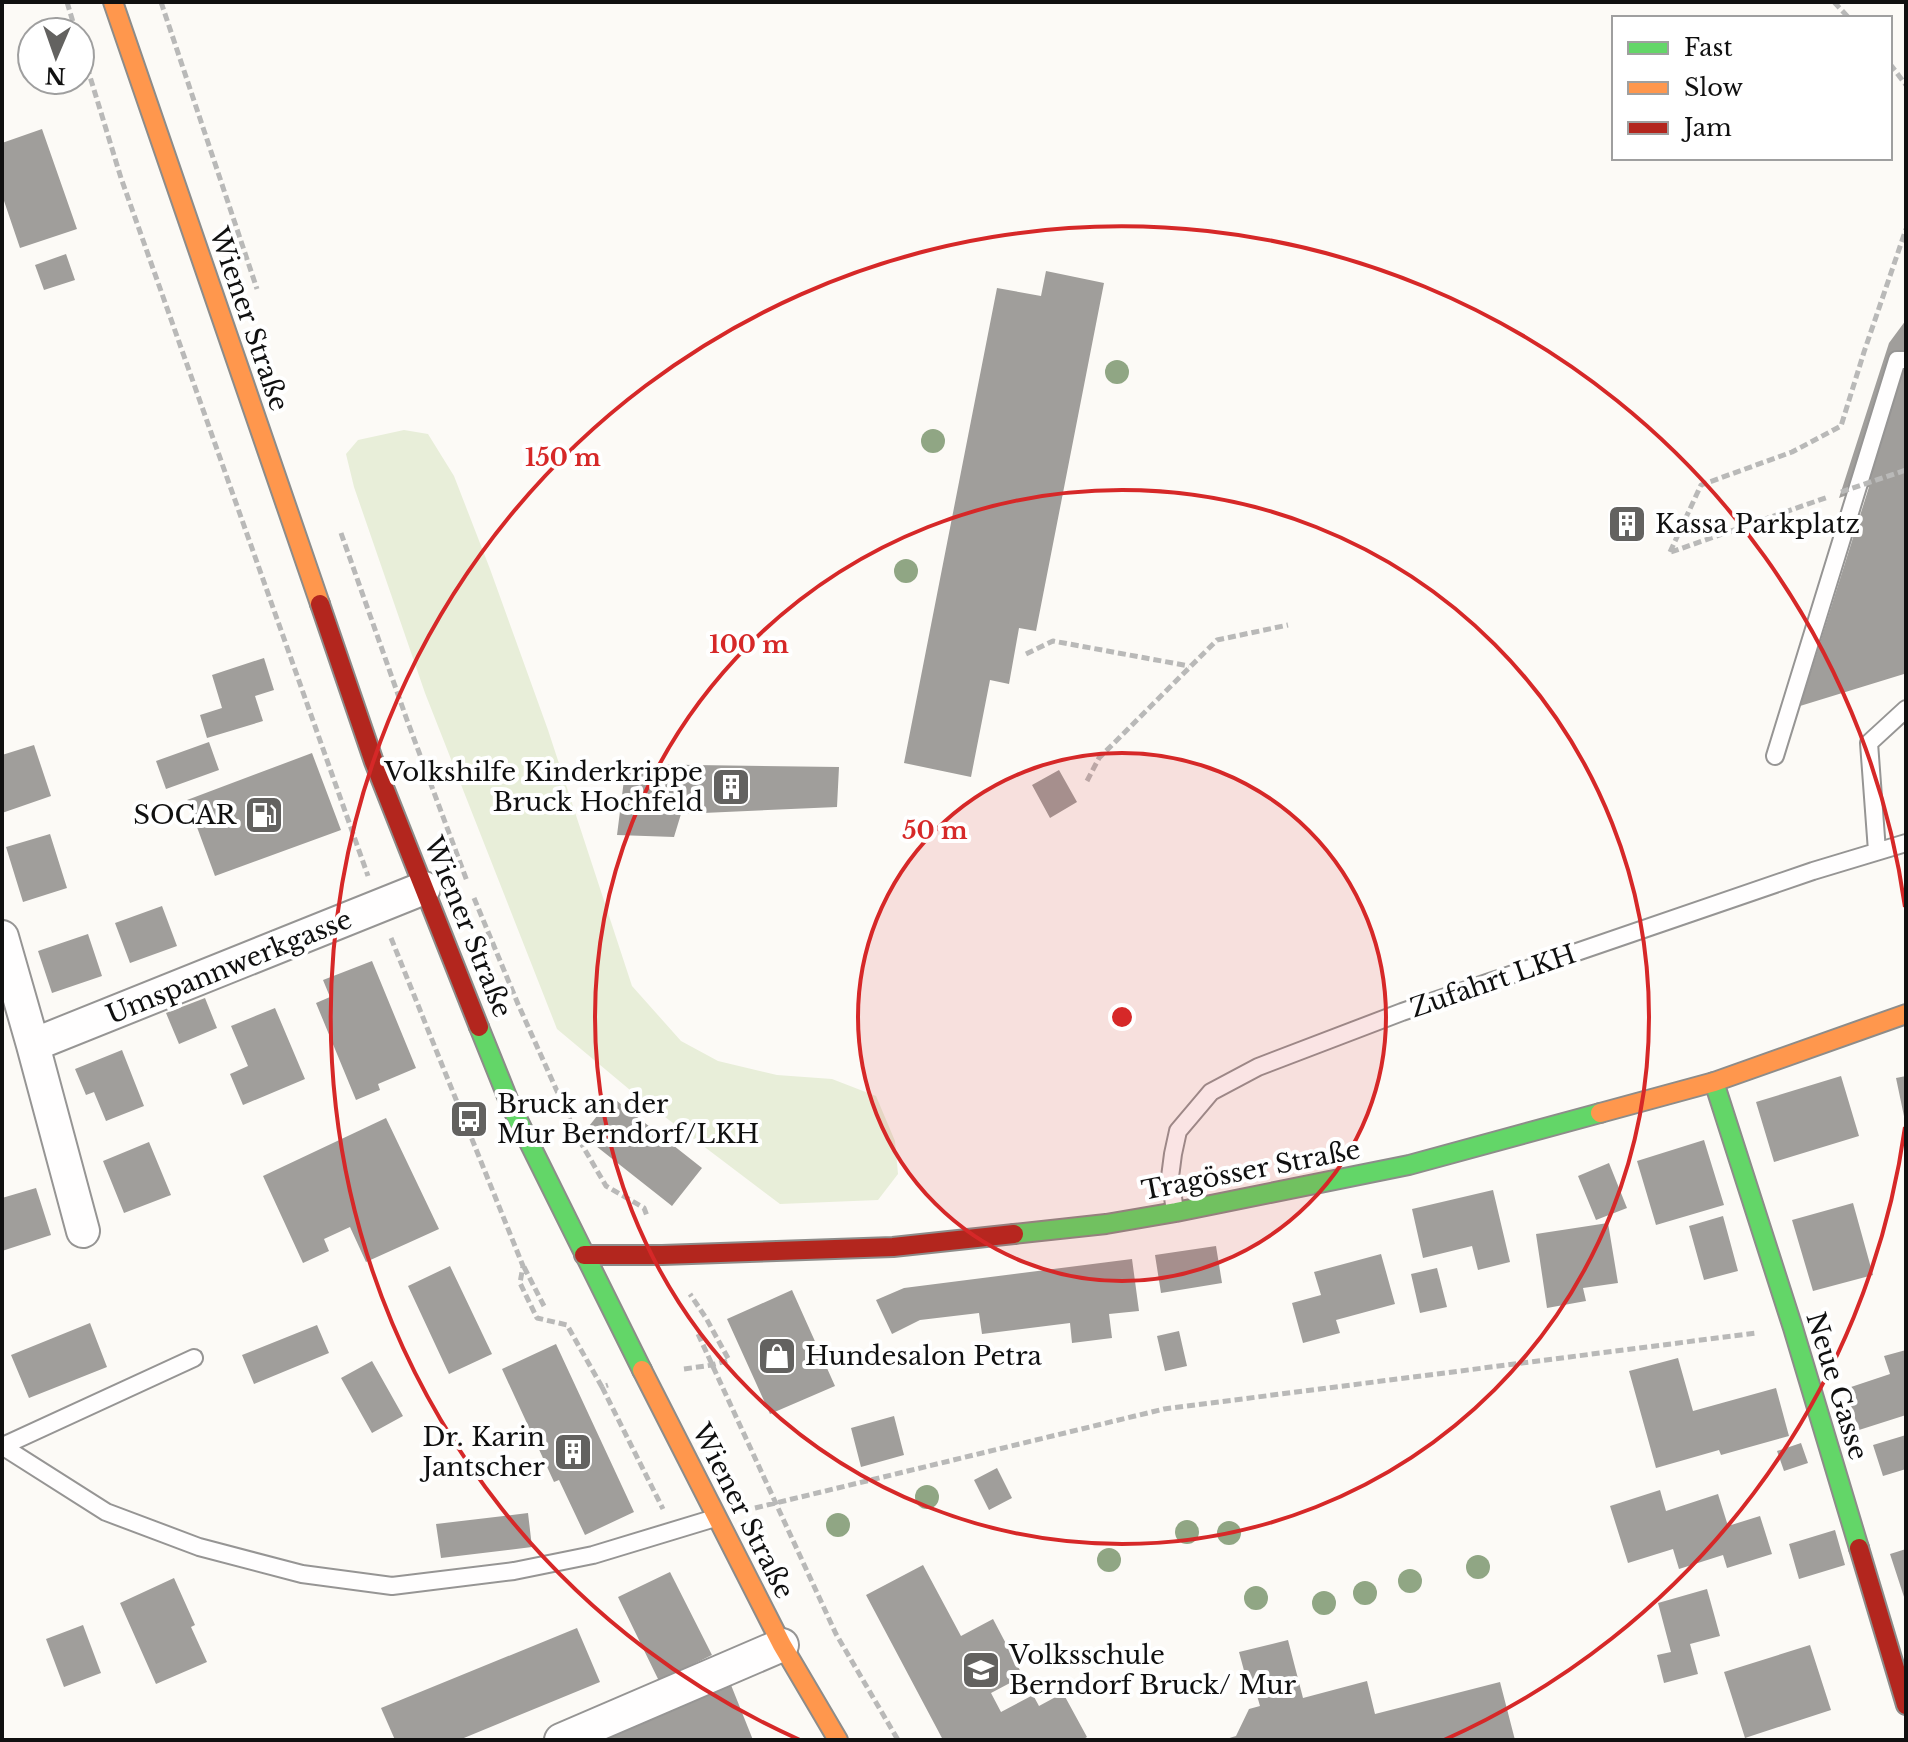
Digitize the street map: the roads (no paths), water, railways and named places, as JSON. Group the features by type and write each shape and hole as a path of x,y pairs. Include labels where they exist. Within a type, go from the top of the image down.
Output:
{"main road":[{"name":"Wiener Straße","path":"113,2 369,748 510,1104 782,1645 838,1740"},
{"name":"Tragösser Straße","path":"584,1255 893,1247 1106,1224 1176,1212 1409,1165 1714,1082 1906,1014"},
{"name":"Neue Gasse","path":"1714,1082 1793,1328 1906,1705"}],"street":[{"name":"Umspannwerkgasse","path":"33,1045 424,888"},
{"path":"2,937 83,1231"},
{"path":"561,1740 782,1645"}],"lane":[{"path":"1775,756 1897,360 1906,360"},
{"path":"1877,851 1869,743 1906,709"},
{"name":"Zufahrt LKH","path":"1176,1212 1170,1177 1178,1131 1211,1092 1258,1067 1402,1012 1813,871 1906,843"},
{"path":"2,1446 194,1358"},
{"path":"2,1446 106,1512 199,1547 302,1574 392,1586 514,1571 593,1555 718,1518"}],"place":[{"name":"Kassa Parkplatz","path":"1627,524"},
{"name":"Volkshilfe Kinderkrippe Bruck Hochfeld","path":"731,787"},
{"name":"SOCAR","path":"264,815"},
{"name":"Bruck an der Mur Berndorf/LKH","path":"469,1119"},
{"name":"Hundesalon Petra","path":"777,1356"},
{"name":"Dr. Karin Jantscher","path":"573,1452"},
{"name":"Volksschule Berndorf Bruck/ Mur","path":"981,1670"}]}
